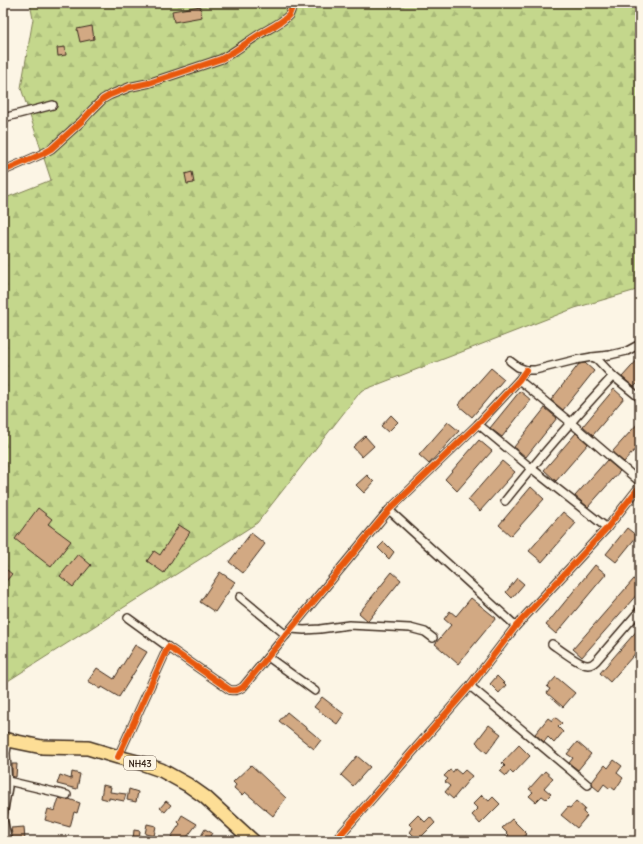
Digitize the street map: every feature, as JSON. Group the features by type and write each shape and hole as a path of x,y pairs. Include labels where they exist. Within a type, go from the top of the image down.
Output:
{"highway":[{"name":"NH43","path":"5,740 42,747 88,748 161,770 188,785 205,797 243,836 253,841"}],"street":[{"path":"3,171 51,149 82,121 103,99 110,95 130,87 149,83 221,59 229,55 287,17 293,3"},
{"path":"3,118 53,105"},
{"path":"510,361 518,367 526,370 535,370 575,360 627,351 640,344"},
{"path":"592,357 640,398"},
{"path":"128,618 168,648 230,690 239,690 268,658 389,510 478,424 519,380 526,370"},
{"path":"505,501 570,422 613,376"},
{"path":"519,380 640,482"},
{"path":"478,424 607,528"},
{"path":"335,841 470,686 516,626 607,528 640,486"},
{"path":"389,510 516,626"},
{"path":"240,597 289,632 349,625 410,628 425,632 433,638"},
{"path":"552,644 586,666 596,661 640,610"},
{"path":"118,757 168,648"},
{"path":"268,658 316,691"},
{"path":"470,686 588,785"},
{"path":"3,815 8,787 5,782 5,740"},
{"path":"5,782 67,795"},
{"path":"3,821 8,841"}],"green space":[{"path":"30,3 640,3 640,289 575,308 361,391 257,523 3,684 3,199 51,180 21,88 33,19"}],"building":[{"path":"200,6 202,17 174,22 172,11"},
{"path":"92,26 94,39 80,42 77,29"},
{"path":"65,47 66,55 58,56 57,48"},
{"path":"192,172 194,183 187,184 185,174"},
{"path":"640,357 640,381 634,387 622,377"},
{"path":"585,363 594,371 563,410 551,400 579,364"},
{"path":"491,368 504,379 472,417 458,405"},
{"path":"614,389 624,398 593,435 583,426"},
{"path":"520,391 531,400 502,437 490,428"},
{"path":"545,408 557,418 526,457 514,447"},
{"path":"391,415 398,422 388,432 381,426"},
{"path":"640,421 640,444 624,462 613,453 613,451"},
{"path":"448,422 459,431 429,464 419,455"},
{"path":"576,433 588,444 556,481 544,470"},
{"path":"365,436 374,446 362,457 353,447"},
{"path":"479,440 492,451 457,491 445,479"},
{"path":"607,460 620,471 588,507 575,496"},
{"path":"502,461 515,472 480,511 468,500"},
{"path":"367,475 374,482 364,493 356,485"},
{"path":"531,487 544,499 511,536 499,525"},
{"path":"38,508 52,519 48,524 71,541 51,567 15,539"},
{"path":"563,512 576,523 542,562 529,551"},
{"path":"179,525 190,532 164,573 147,561 154,551 160,555"},
{"path":"627,528 637,536 616,562 606,554"},
{"path":"251,533 265,544 243,573 229,562"},
{"path":"384,542 394,552 389,559 378,548"},
{"path":"78,554 91,565 73,587 60,576"},
{"path":"595,565 606,574 556,634 546,625"},
{"path":"3,567 12,574 3,585"},
{"path":"220,572 235,582 215,612 200,602"},
{"path":"392,572 401,580 368,621 359,613"},
{"path":"640,572 640,591 582,657 573,649"},
{"path":"517,578 524,584 512,598 506,592"},
{"path":"471,598 496,618 458,664 435,644 451,625 444,619 450,611 456,616"},
{"path":"640,627 640,648 610,682 600,673"},
{"path":"135,645 147,652 119,697 88,681 97,668 114,679"},
{"path":"497,676 506,685 499,693 490,684"},
{"path":"556,677 575,693 563,707 547,693 550,689 547,687"},
{"path":"322,697 344,714 337,724 314,707"},
{"path":"287,712 321,740 314,749 279,721"},
{"path":"555,717 562,723 558,727 563,732 554,743 548,737 544,742 535,734 548,718 552,721"},
{"path":"489,725 501,734 487,753 476,742"},
{"path":"577,742 591,754 578,770 569,763 573,758 567,754"},
{"path":"519,745 530,756 513,774 510,771 506,776 500,771 505,766 502,763"},
{"path":"357,756 370,767 353,786 341,775"},
{"path":"614,760 622,766 617,773 623,778 615,790 604,784 599,791 593,786 592,782 605,765 608,768"},
{"path":"12,764 17,764 16,777 12,777"},
{"path":"251,765 286,798 273,816 245,792 242,795 234,788 236,785 233,782"},
{"path":"455,769 461,774 465,770 472,776 453,799 445,792 450,786 445,782 448,779 444,776 450,770 453,772"},
{"path":"545,771 553,778 544,788 551,794 546,799 542,796 536,802 529,796 533,792 529,789"},
{"path":"72,772 80,774 77,789 57,784 60,775 71,779"},
{"path":"103,785 111,787 110,792 126,794 124,801 101,798"},
{"path":"129,789 138,792 136,802 127,800"},
{"path":"482,795 489,801 493,797 500,804 480,824 472,815 478,809 473,804"},
{"path":"59,798 66,800 69,799 80,803 77,813 74,812 70,827 45,820 48,809 55,811"},
{"path":"166,801 171,805 165,812 160,808"},
{"path":"576,801 585,809 583,812 587,816 577,828 561,815"},
{"path":"182,815 197,824 184,841 177,841 171,837 180,824 178,822"},
{"path":"418,815 425,822 430,817 435,823 418,840 410,832 413,828 409,824"},
{"path":"512,819 527,834 519,841 502,841 509,835 502,828"},
{"path":"147,824 156,826 154,836 145,834"},
{"path":"24,827 25,841 13,841 11,828"},
{"path":"205,829 212,833 207,841 198,841"},
{"path":"134,830 140,831 139,840 133,839"}],"cycle path":[{"path":"3,171 51,149 82,121 103,99 110,95 130,87 149,83 221,59 283,20 289,15 293,3"},
{"path":"118,757 168,647 230,690 237,690 243,687 389,510 478,424 519,380 526,370"},
{"path":"335,841 470,686 516,626 607,528 640,486"}]}
